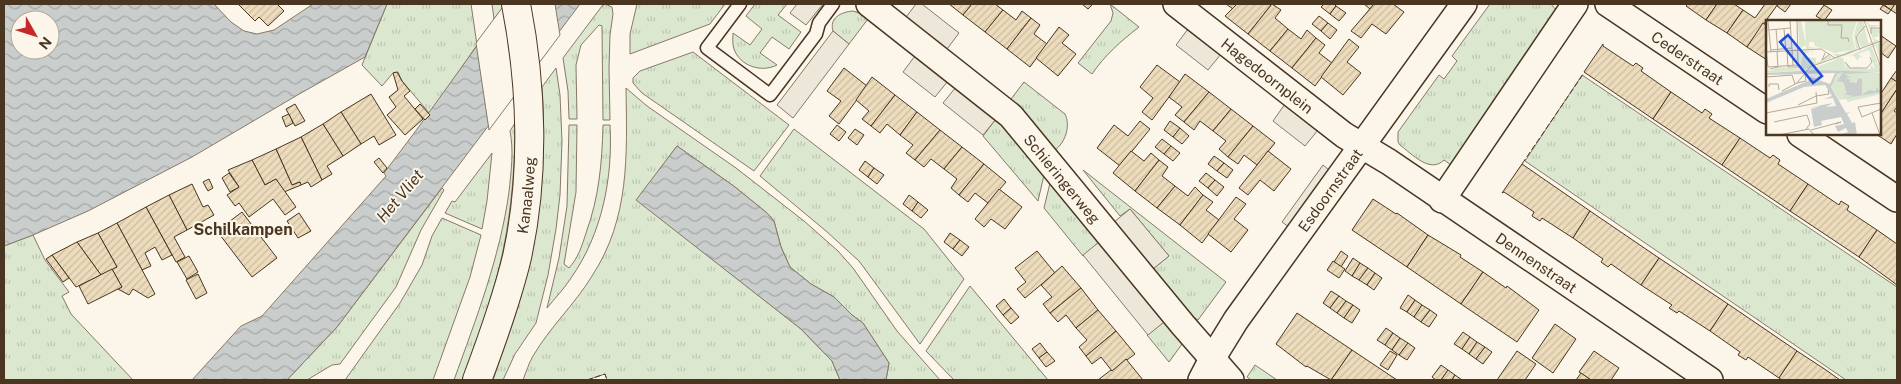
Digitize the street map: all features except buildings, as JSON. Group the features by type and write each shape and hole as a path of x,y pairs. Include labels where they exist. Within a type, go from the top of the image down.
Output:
{"main road":[{"name":"Kanaalweg","path":"477,380 504,302 517,256 526,202 529,160 528,106 523,45 516,4"}],"street":[{"name":"Schieringerweg","path":"869,4 1011,116 1206,370 1231,380"},
{"name":"Hagedoornplein","path":"1176,4 1344,135 1362,146"},
{"name":"Esdoornstraat","path":"1206,370 1236,320 1464,4"},
{"path":"1442,200 1575,4"},
{"name":"Cederstraat","path":"1608,4 1766,111"},
{"path":"1801,135 1897,199"},
{"name":"Dennenstraat","path":"1362,146 1389,162 1442,200 1710,380"}],"lane":[{"path":"740,4 707,48 770,95 816,34 819,23 834,4"}],"green space":[{"path":"387,4 471,4 477,45 430,114 402,81 398,72 393,73 382,86 362,65"},
{"path":"492,4 502,4 503,7 494,19"},
{"path":"605,4 612,7 613,14 609,68 610,120 603,120 602,26 599,25 581,45 576,65 577,119 569,119 568,91 563,58"},
{"path":"637,4 725,4 710,24 630,54 630,34"},
{"path":"755,4 787,4 778,15 801,32 789,49 772,37 760,53 777,65 771,67 758,68 746,64 737,55 733,47 733,33 750,45 762,29 746,16"},
{"path":"1110,4 1139,27 1102,61 1092,74 1078,63 1111,21 1113,13"},
{"path":"1490,4 1551,4 1556,10 1451,165 1444,160 1439,164 1427,164 1400,145 1398,142 1398,132 1439,75 1444,79 1457,61 1452,56"},
{"path":"853,11 868,19 849,44 833,31 832,26 837,16"},
{"path":"693,52 789,125 754,171 642,93 633,83 633,78 640,71"},
{"path":"556,68 560,95 562,141 560,195 548,275 536,323 515,354 503,380 493,380 519,304 528,268 541,191 544,139 542,87"},
{"path":"1582,75 1897,287 1897,380 1846,380 1525,161"},
{"path":"1024,82 1065,114 1067,119 1066,134 1062,143 1055,150 1030,118 1011,99"},
{"path":"626,88 647,106 736,168 804,221 838,251 853,268 897,331 940,380 886,380 889,363 863,323 834,297 811,284 790,267 781,247 774,221 767,213 735,187 677,146 637,200 801,329 832,361 840,380 607,380 605,374 587,380 523,380 540,345 592,276 613,232 620,209 624,185 626,162"},
{"path":"996,119 1044,175 1038,201 983,136"},
{"path":"515,123 510,209 503,252 482,326 462,380 454,380 471,334 500,240 511,177 510,131"},
{"path":"569,125 577,125 576,192 564,264 569,268 581,247 594,206 601,167 603,125 610,125 610,165 603,205 591,243 571,278 547,308 559,258 567,206"},
{"path":"794,129 924,229 964,279 920,344 859,261 760,176"},
{"path":"492,153 482,229 445,213 452,201 455,202"},
{"path":"1083,170 1226,282 1198,320 1189,314 1153,269 1169,256 1130,209 1120,216"},
{"path":"1050,183 1099,242 1083,256 1044,208"},
{"path":"442,188 444,190 421,230 396,287 340,364 332,365 307,380 287,380 337,327"},
{"path":"442,218 481,235 470,277 433,380 345,380 400,303 422,265 432,236"},
{"path":"33,235 45,260 69,292 62,296 71,314 133,380 4,380 4,246"},
{"path":"970,286 1048,380 954,380 926,351"},
{"path":"1164,322 1182,344 1169,362 1147,335"},
{"path":"1255,365 1277,380 1251,380 1247,377"}],"shaded area":[{"path":"797,4 823,4 806,25 790,13"},
{"path":"916,4 922,4 959,33 947,49 906,17"},
{"path":"1188,29 1221,54 1208,70 1176,45"},
{"path":"833,31 849,44 793,118 777,105"},
{"path":"915,56 948,81 935,97 903,72"},
{"path":"956,87 996,119 983,135 943,103"},
{"path":"1285,104 1318,130 1305,146 1273,121"},
{"path":"1323,165 1329,170 1289,227 1282,222"},
{"path":"1130,209 1169,256 1153,269 1114,222"},
{"path":"1099,242 1164,322 1148,335 1083,255"}],"water":[{"path":"4,4 214,4 231,22 244,31 257,34 274,30 313,4 387,4 365,57 192,157 88,211 4,246"},
{"name":"Het Vliet","path":"508,4 580,4 337,327 287,380 192,380 241,326 262,316 386,176 384,173"},
{"path":"677,146 735,187 767,213 774,221 781,247 790,267 811,284 834,297 863,323 889,363 886,380 840,380 832,361 801,329 636,200"}],"pier":[{"path":"505,4 555,4 560,35 489,130 476,43"}],"fence":[{"path":"1522,164 1584,73"},
{"path":"587,380 605,374 607,380"}],"district":[{"name":"Schilkampen","path":"243,229"}]}
